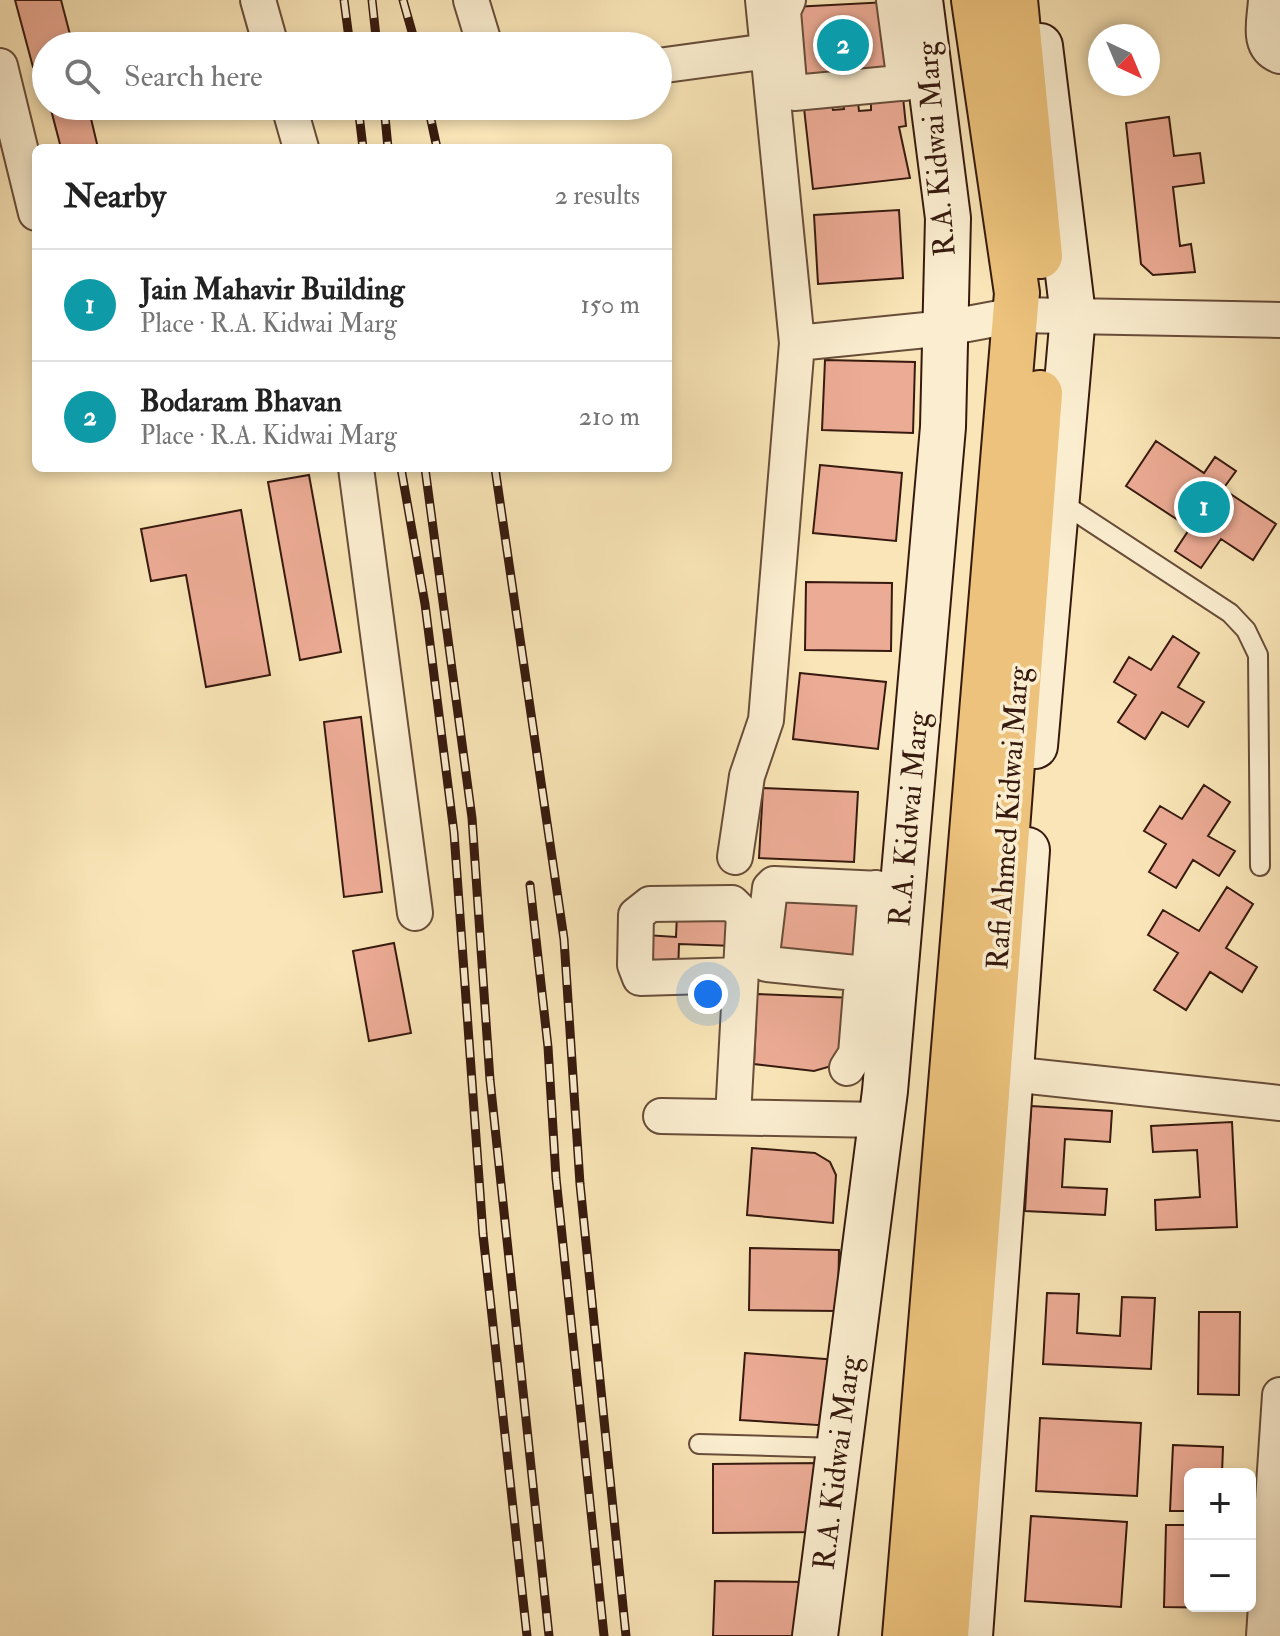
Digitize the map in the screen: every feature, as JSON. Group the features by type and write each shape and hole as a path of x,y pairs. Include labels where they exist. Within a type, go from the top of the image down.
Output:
{"main road":[{"path":"905,1636 1045,314 1017,293 974,0"},
{"name":"Rafi Ahmed Kidwai Marg","path":"946,1636 1045,314 1015,0"}],"street":[{"path":"258,0 267,32"},
{"path":"471,0 481,32"},
{"path":"735,857 747,776 766,720 797,343 763,0"},
{"path":"788,0 783,11 789,83 794,93 918,81 894,0"},
{"name":"R.A. Kidwai Marg","path":"815,1636 881,1120 880,984 943,427 948,218 918,81 920,0"},
{"path":"970,1636 1056,499 1045,314 1035,0"},
{"path":"1266,0 1264,43 1269,52 1280,56"},
{"path":"672,64 768,51"},
{"path":"0,66 32,197"},
{"path":"293,120 300,144"},
{"path":"797,343 946,328 1045,314 1280,320"},
{"path":"357,472 415,913"},
{"path":"880,984 767,964 762,955 770,888 774,884 889,889"},
{"path":"733,1117 741,975"},
{"path":"784,988 880,984"},
{"path":"847,1068 856,1054 880,984"},
{"path":"1011,1074 1280,1103"},
{"path":"661,1116 881,1120"},
{"path":"1264,1636 1280,1395"}],"lane":[{"path":"1056,499 1230,613 1246,630 1258,655 1260,866"},
{"path":"699,1444 839,1448"}],"building":[{"path":"15,0 61,0 69,32 32,32 32,63"},
{"path":"888,2 892,82 799,88 793,7"},
{"path":"903,97 906,126 899,127 910,178 813,189 804,108 832,105 833,110 844,109 843,103 858,102 859,111 871,110 871,100"},
{"path":"1169,117 1174,156 1200,153 1204,183 1173,187 1180,246 1191,244 1195,272 1153,275 1141,264 1126,123"},
{"path":"54,120 91,120 97,144 60,144"},
{"path":"899,210 903,278 818,284 814,215"},
{"path":"825,360 915,362 913,433 822,430"},
{"path":"1156,441 1204,473 1215,457 1236,471 1223,489 1276,524 1253,560 1221,539 1201,568 1175,551 1190,528 1126,486"},
{"path":"820,465 902,473 896,541 813,533"},
{"path":"309,475 341,652 300,660 268,482"},
{"path":"241,510 270,675 206,687 186,575 151,581 141,529"},
{"path":"806,582 892,583 891,651 805,650"},
{"path":"1173,636 1199,653 1178,687 1204,702 1188,727 1162,712 1145,739 1118,722 1136,695 1114,682 1129,657 1151,670"},
{"path":"800,673 886,682 878,749 793,739"},
{"path":"361,717 382,892 344,897 324,722"},
{"path":"1204,785 1230,802 1208,836 1235,851 1219,876 1193,860 1176,888 1149,872 1166,844 1144,831 1160,806 1182,819"},
{"path":"763,788 858,792 854,862 759,858"},
{"path":"1227,887 1253,904 1226,948 1257,967 1242,992 1210,972 1186,1010 1154,990 1178,953 1148,935 1163,910 1199,931"},
{"path":"775,888 872,897 865,966 766,956"},
{"path":"677,914 735,916 734,946 679,944 678,973 644,972 646,935 676,937"},
{"path":"394,943 411,1033 369,1041 353,951"},
{"path":"757,994 854,998 835,1065 814,1071 754,1064"},
{"path":"1031,1106 1112,1111 1110,1142 1065,1139 1062,1187 1107,1189 1105,1215 1025,1211"},
{"path":"1232,1122 1237,1227 1156,1230 1155,1200 1200,1197 1197,1150 1153,1152 1151,1126"},
{"path":"752,1148 815,1153 830,1162 836,1175 833,1223 747,1215"},
{"path":"750,1248 839,1250 838,1311 749,1310"},
{"path":"1047,1293 1079,1294 1077,1333 1120,1336 1122,1297 1155,1298 1151,1369 1043,1364"},
{"path":"1199,1312 1240,1312 1239,1395 1198,1394"},
{"path":"745,1353 838,1360 833,1426 740,1420"},
{"path":"1040,1418 1141,1423 1137,1496 1036,1491"},
{"path":"1173,1445 1223,1447 1222,1468 1184,1468 1184,1511 1170,1511"},
{"path":"823,1463 823,1532 713,1533 713,1464"},
{"path":"1031,1516 1127,1522 1121,1607 1025,1601"},
{"path":"1166,1525 1184,1525 1184,1607 1164,1607"},
{"path":"715,1581 807,1582 806,1636 713,1636"}],"railway":[{"path":"344,0 348,32"},
{"path":"372,0 375,32"},
{"path":"403,0 412,32"},
{"path":"360,120 363,144"},
{"path":"385,120 388,144"},
{"path":"431,120 436,144"},
{"path":"402,472 425,604 454,833 483,1234 527,1636"},
{"path":"426,472 472,818 490,1080 549,1636"},
{"path":"496,472 564,939 580,1184 626,1636"},
{"path":"530,885 548,1047 556,1178 604,1636"}],"place":[{"name":"Bodaram Bhavan","path":"843,45"},
{"name":"Jain Mahavir Building","path":"1204,507"}]}
